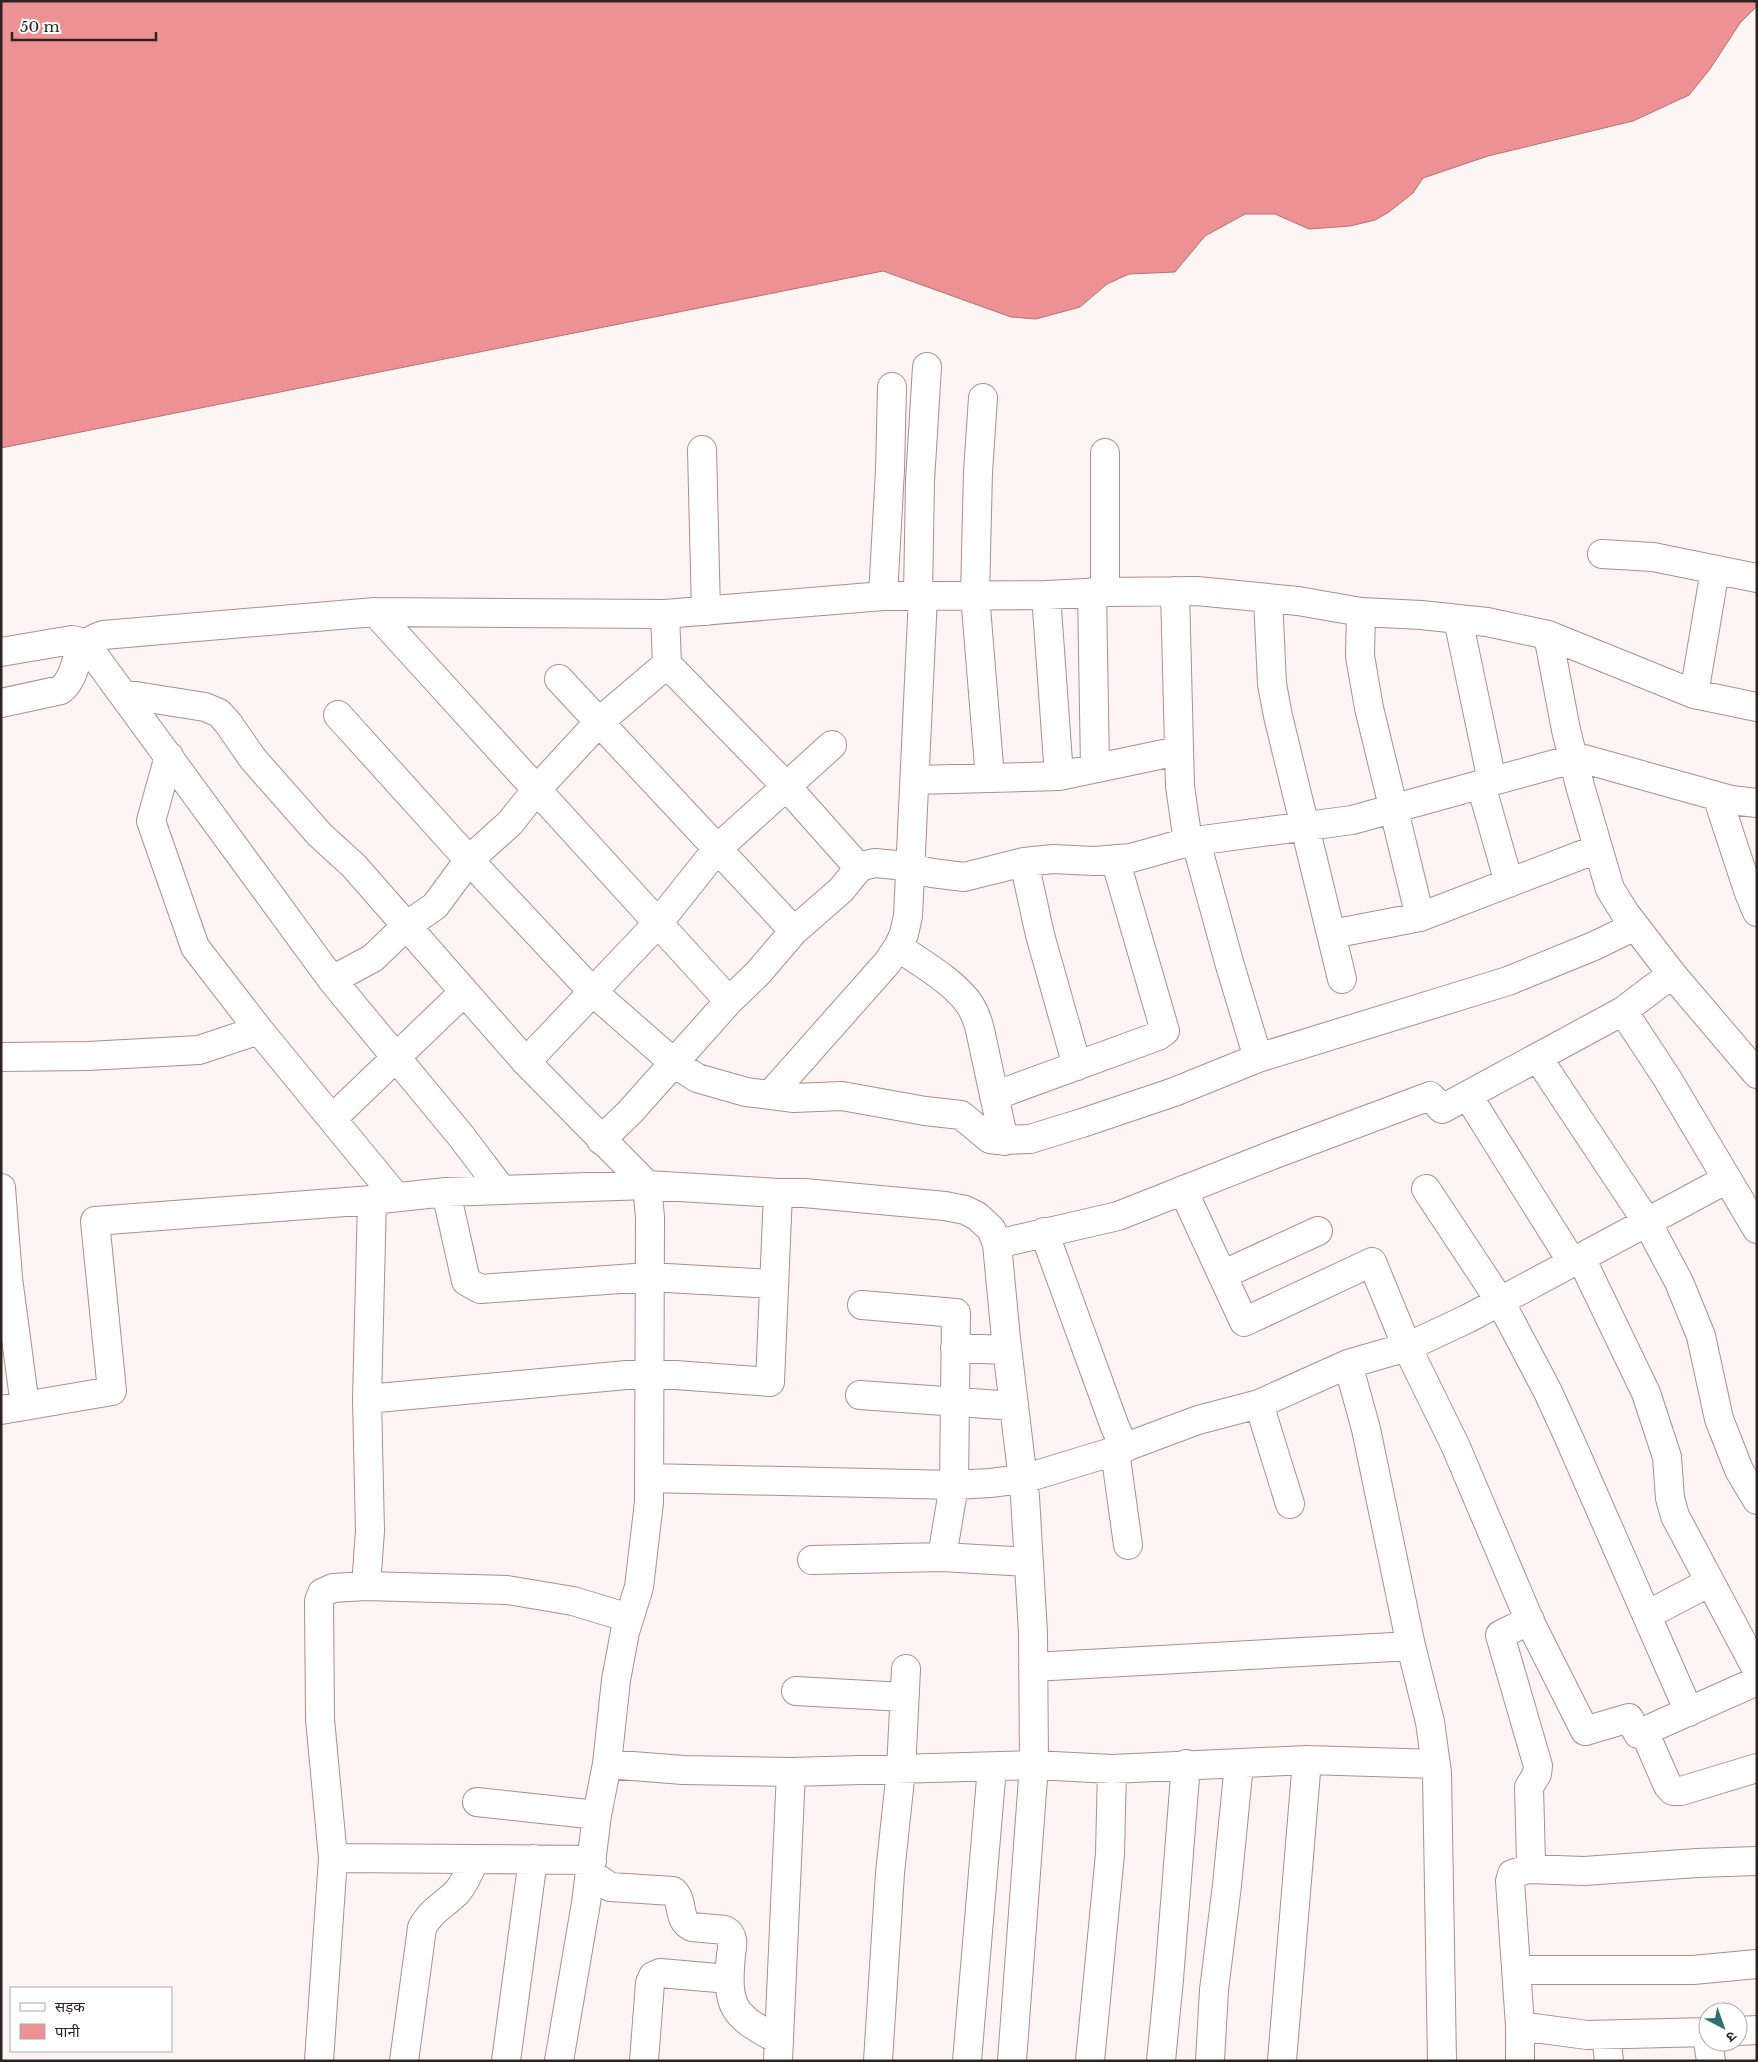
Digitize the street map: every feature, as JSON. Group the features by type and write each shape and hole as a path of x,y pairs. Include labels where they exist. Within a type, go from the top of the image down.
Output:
{"street":[{"path":"770,1095 882,969 898,947 904,934 908,916 915,780 920,596 920,482 928,367"},
{"path":"883,596 890,470 892,387"},
{"path":"983,398 978,472 975,595 990,778"},
{"path":"702,450 706,611"},
{"path":"1094,767 1098,592 1105,453"},
{"path":"1602,554 1653,558 1757,578"},
{"path":"1694,694 1715,570"},
{"path":"1175,591 1180,786 1192,842 1258,1058"},
{"path":"1,703 61,690 70,679 81,648 85,643 103,635 375,612 665,614 883,596 1046,595 1098,592 1197,591 1268,598 1361,612 1487,622 1548,635 1694,694 1757,707"},
{"path":"1046,595 1059,776"},
{"path":"1268,598 1272,684 1278,716 1342,979"},
{"path":"375,612 729,1001"},
{"path":"1361,612 1360,656 1369,708 1420,916"},
{"path":"665,614 667,664 787,787 859,868"},
{"path":"1458,619 1487,783 1509,883"},
{"path":"1548,635 1573,759 1597,850 1610,889 1635,926 1672,974 1757,1074"},
{"path":"1,652 72,640 85,643 332,980 461,1136 502,1190"},
{"path":"332,980 373,958 406,926 435,906 469,860 510,823 538,789 600,722 667,664"},
{"path":"559,679 794,931"},
{"path":"124,694 205,707 219,713 253,759 295,808 320,835 354,866 526,1062 647,1185 650,1217 649,1502 639,1587 616,1680 607,1764 597,1814 591,1867 559,2061"},
{"path":"338,715 469,860 593,992 674,1063 697,1078 746,1092 794,1098 842,1096 925,1112 961,1115 990,1139 1004,1141 1030,1139 1082,1124 1174,1092 1258,1058 1508,981 1594,946 1635,926"},
{"path":"526,1062 658,922 717,849 832,745"},
{"path":"915,780 1059,776 1094,767 1178,751"},
{"path":"169,756 151,821 195,947 259,1030 332,1118 384,1199 367,1399 370,1531 366,1586"},
{"path":"601,1140 630,1112 729,1001 758,973 794,931 841,890 859,868 874,863 932,873 964,876 1024,862 1053,859 1094,861 1131,858 1192,842 1352,820 1573,759 1584,759 1717,796 1757,804"},
{"path":"1717,796 1748,893 1757,912"},
{"path":"1332,934 1420,916 1597,850"},
{"path":"994,1096 1161,1035 1165,1031 1115,859"},
{"path":"1024,862 1040,935 1077,1066"},
{"path":"898,947 959,992 970,1005 980,1030 1004,1141"},
{"path":"997,1244 1118,1216 1430,1096 1442,1109 1623,1011 1672,974"},
{"path":"332,1118 464,992"},
{"path":"1623,1011 1667,1078 1757,1229"},
{"path":"1,1057 88,1056 199,1050 259,1030"},
{"path":"1538,1058 1647,1222 1679,1282 1700,1336 1719,1419 1739,1470 1753,1485"},
{"path":"1468,1096 1577,1260 1646,1393 1667,1456 1672,1508 1757,1670"},
{"path":"648,1478 954,1484 990,1483 1023,1479 1120,1449 1198,1420 1260,1404 1348,1364 1407,1347 1467,1319 1727,1179"},
{"path":"1,1188 8,1278 13,1408 112,1391 95,1221 384,1199 446,1192 552,1190 647,1185 804,1193 945,1206 965,1210 978,1216 990,1229 997,1244 1007,1350 1023,1479 1029,1562 1034,1766 1012,2061"},
{"path":"1183,1190 1244,1322 1372,1262 1407,1347 1456,1447 1530,1620 1585,1731 1629,1718 1638,1734 1757,1681"},
{"path":"1426,1190 1500,1301 1570,1438 1689,1712"},
{"path":"446,1192 466,1281 480,1289 649,1277 774,1284"},
{"path":"367,1399 648,1373 770,1382 778,1193"},
{"path":"1222,1275 1318,1231"},
{"path":"1044,1232 1114,1427 1120,1449 1128,1545"},
{"path":"862,1305 956,1313 954,1484 942,1556"},
{"path":"955,1348 1007,1350"},
{"path":"1348,1364 1366,1429 1411,1646 1430,1722 1436,1764 1442,2061"},
{"path":"860,1395 1014,1406"},
{"path":"1260,1404 1290,1504"},
{"path":"812,1560 942,1556 1029,1562"},
{"path":"1647,1615 1710,1582"},
{"path":"319,2061 333,1858 320,1719 319,1600 322,1593 328,1589 366,1586 507,1590 564,1599 630,1618"},
{"path":"1528,1869 1531,1862 1530,1787 1538,1766 1500,1635 1530,1620"},
{"path":"1033,1667 1411,1646"},
{"path":"878,2061 906,1669"},
{"path":"796,1691 904,1697"},
{"path":"1644,1732 1668,1786 1673,1791 1681,1791 1757,1768"},
{"path":"607,1764 683,1770 791,1772 1034,1766 1112,1769 1186,1764 1239,1764 1307,1760 1436,1764"},
{"path":"1282,2061 1307,1760"},
{"path":"1161,2061 1186,1764"},
{"path":"1210,2061 1214,1990 1239,1764"},
{"path":"967,2061 992,1767"},
{"path":"1090,2061 1110,1854 1112,1769"},
{"path":"779,2051 791,1772"},
{"path":"477,1802 597,1814"},
{"path":"333,1858 533,1859 591,1867 610,1887 673,1891 678,1896 682,1918 688,1926 692,1928 725,1930 729,1933 733,1942 729,1979 730,1997 739,2015 779,2051"},
{"path":"404,2061 422,1928 427,1918 453,1896 465,1882 475,1859"},
{"path":"506,2061 533,1859"},
{"path":"1520,2061 1520,2026 1510,1876 1528,1869 1584,1871 1697,1863 1757,1862"},
{"path":"1516,1970 1694,1970 1757,1964"},
{"path":"644,2061 650,1983 653,1976 660,1973 729,1979"},
{"path":"1520,2026 1587,2035 1607,2048 1698,2038"}],"water":[{"path":"1,1 1757,1 1757,6 1740,23 1710,69 1689,95 1633,121 1488,156 1423,178 1413,193 1389,212 1375,220 1350,226 1309,229 1275,214 1245,214 1205,236 1175,272 1129,274 1107,284 1080,307 1036,319 1011,317 883,271 1,448"}]}
